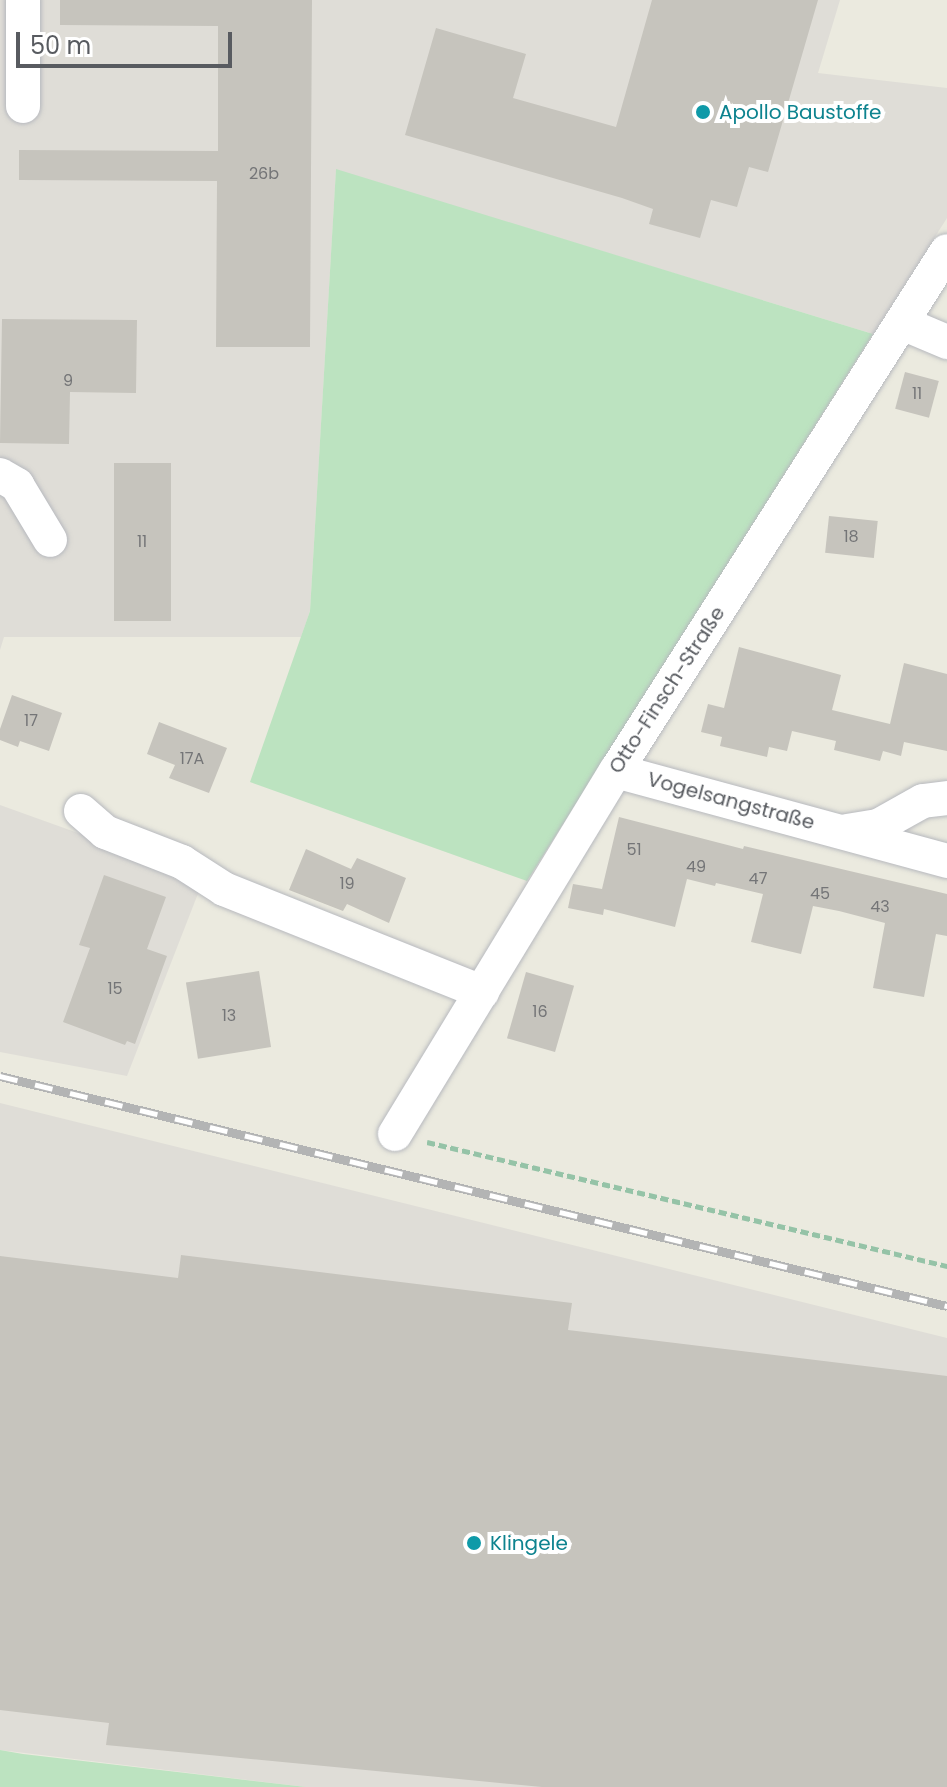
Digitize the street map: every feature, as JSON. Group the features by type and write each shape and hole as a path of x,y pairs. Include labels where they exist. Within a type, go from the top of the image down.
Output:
{"street":[{"path":"23,0 23,106"},
{"name":"Otto-Finsch-Straße","path":"395,1134 616,771 947,251"},
{"path":"902,323 947,342"},
{"path":"0,475 17,485 50,540"},
{"name":"Vogelsangstraße","path":"616,771 846,831 947,861"},
{"name":"Vogelsangstraße","path":"846,831 878,826 923,801 947,798"},
{"path":"81,811 105,832 182,862 224,889 482,992"}],"path":[{"path":"395,1134 947,1266"}],"shaded area":[{"path":"0,0 840,0 818,73 947,88 947,218 873,334 336,170 310,611 301,637 4,637 0,650"},
{"path":"0,805 103,842 199,891 127,1076 0,1052"},
{"name":"Klingele","path":"0,1103 947,1338 947,1787 306,1787 0,1750"}],"green space":[{"path":"336,169 873,334 527,881 250,782 310,611"},
{"path":"0,1750 23,1754 306,1787 0,1787"}],"building":[{"path":"60,0 312,0 310,347 216,347 217,181 19,180 19,150 218,151 218,26 60,25"},
{"name":"Apollo Baustoffe","path":"652,0 818,0 768,172 749,167 737,207 711,200 700,238 649,224 653,209 622,198 405,135 436,28 526,54 513,98 616,127"},
{"path":"2,319 137,320 136,393 70,392 69,444 0,443"},
{"path":"905,372 939,381 929,418 895,409"},
{"path":"114,463 171,463 171,621 114,621"},
{"path":"829,516 878,521 874,558 825,553"},
{"path":"739,647 841,675 832,710 890,724 904,663 947,674 947,751 904,742 901,756 883,751 880,761 834,750 836,741 792,731 787,751 769,747 767,757 720,746 722,737 701,732 708,704 724,708"},
{"path":"12,695 62,713 49,751 20,741 18,747 0,740 0,729"},
{"path":"159,722 227,748 209,793 169,778 175,765 147,754"},
{"path":"619,817 743,849 744,846 947,894 947,936 936,934 924,997 873,988 885,923 839,911 813,906 801,954 751,942 763,894 716,883 715,886 687,879 675,927 604,909 603,915 568,908 573,884 602,889"},
{"path":"306,849 351,869 357,858 406,878 389,923 347,904 343,911 289,890"},
{"path":"104,875 166,897 147,949 167,956 135,1044 127,1041 125,1045 63,1022 90,948 79,945"},
{"path":"259,971 271,1047 198,1059 186,983"},
{"path":"526,972 574,986 555,1052 507,1038"},
{"name":"Klingele","path":"181,1255 572,1303 568,1330 947,1376 947,1787 542,1787 106,1745 109,1723 0,1710 0,1256 178,1278"}],"railway":[{"path":"0,1076 947,1306"}],"place":[{"name":"Apollo Baustoffe","path":"703,112"},
{"name":"Klingele","path":"474,1543"}]}
